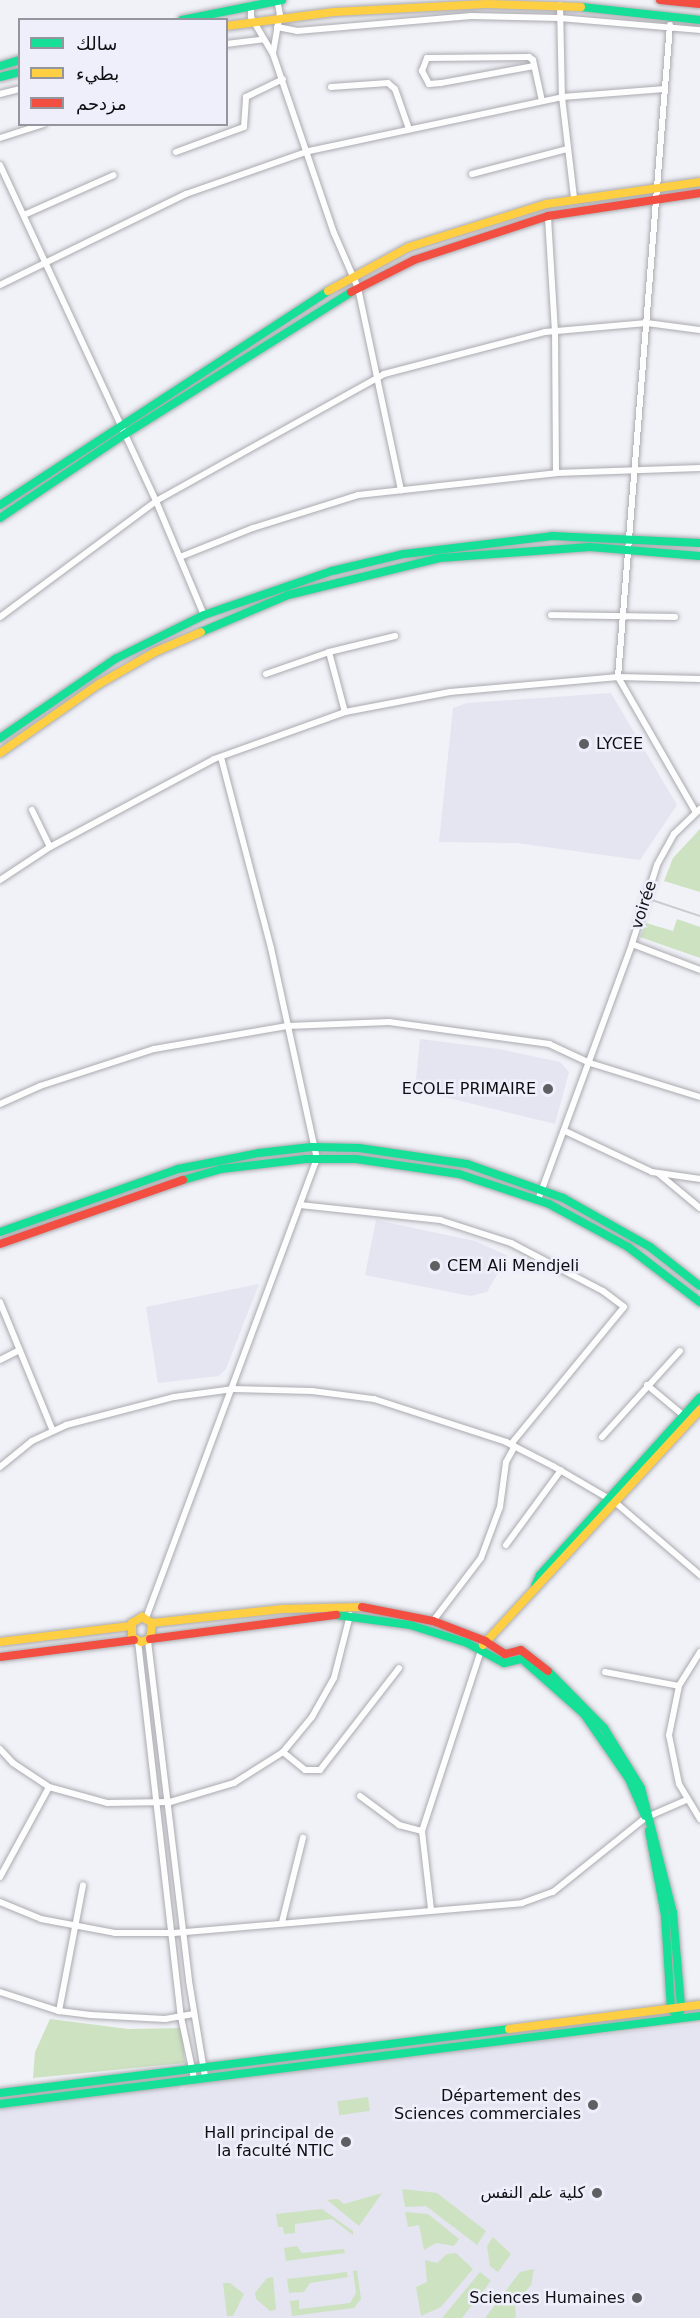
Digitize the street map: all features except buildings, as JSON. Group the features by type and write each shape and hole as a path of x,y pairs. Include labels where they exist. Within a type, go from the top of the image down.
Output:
{"main road":[{"path":"190,18 250,4 282,0"},
{"path":"660,0 700,4"},
{"path":"228,27 278,24 413,7 560,5 700,20"},
{"path":"0,66 18,61"},
{"path":"0,77 18,72"},
{"path":"0,505 120,424 353,274 409,247 480,222 570,199 658,185 700,182"},
{"path":"0,518 125,434 358,288 414,260 548,216 657,196 700,193"},
{"path":"0,738 115,659 204,615 332,571 404,554 552,536 630,537 700,543"},
{"path":"0,753 99,684 155,652 288,595 440,558 579,548 627,549 700,556"},
{"path":"13,728 20,737"},
{"path":"0,1232 178,1169 259,1153 312,1147 400,1151 467,1164 543,1190 608,1221 700,1286"},
{"path":"0,1244 181,1179 265,1162 317,1159 400,1163 459,1174 538,1200 627,1247 700,1302"},
{"path":"613,1501 700,1397"},
{"path":"481,1651 485,1641 534,1586 540,1575 700,1410"},
{"path":"0,1642 130,1626 134,1620 149,1621 339,1606 390,1610 433,1621 485,1641 505,1654 521,1650 588,1708 630,1769 648,1816 673,1913 681,2007 678,2018"},
{"path":"0,1657 149,1640 240,1625 350,1616 410,1625 481,1651 504,1663 522,1659 584,1714 629,1779 648,1816 662,1889 671,2008 678,2018"},
{"path":"149,1621 149,1640"},
{"path":"130,1626 136,1641"},
{"path":"203,2073 700,2005"},
{"path":"0,2093 203,2073 700,2016"},
{"path":"0,2104 193,2074"}],"street":[{"path":"273,54 278,24 277,0"},
{"path":"250,4 254,24 273,54 334,233 358,288 402,490"},
{"path":"560,5 562,97 570,199 567,212"},
{"path":"278,24 297,31 471,16 559,18 670,25 700,30"},
{"path":"670,25 637,470 627,549 618,677 697,810"},
{"path":"228,44 264,39"},
{"path":"534,66 429,84 422,71 428,58 529,57 534,66 542,101"},
{"path":"176,152 244,127 246,97 282,80"},
{"path":"331,87 388,83 395,89 409,129"},
{"path":"0,285 45,260 186,194 308,152 562,97 665,89"},
{"path":"0,94 18,90"},
{"path":"0,138 38,126"},
{"path":"472,174 567,149"},
{"path":"0,165 156,501 204,615"},
{"path":"24,215 114,175"},
{"path":"548,216 555,332 556,473"},
{"path":"0,617 156,501 378,377 555,332 647,323 700,330"},
{"path":"180,557 253,528 358,495 556,473 700,468"},
{"path":"551,615 675,616"},
{"path":"267,674 329,652 395,636"},
{"path":"329,652 345,712"},
{"path":"0,880 50,847 221,757 345,712 450,692 618,677 700,679"},
{"path":"149,1621 317,1159 312,1147 271,948 221,757"},
{"path":"32,810 50,847"},
{"name":"voirée","path":"697,810 674,834 657,865 632,944 700,970"},
{"path":"538,1200 566,1131 632,944"},
{"path":"0,1104 40,1086 154,1049 287,1026 389,1022 463,1030 549,1044 590,1063 700,1096"},
{"path":"566,1131 658,1174 700,1208"},
{"path":"658,1174 700,1179"},
{"path":"300,1205 440,1220 511,1244 603,1291 624,1307 513,1445 506,1462 500,1508 481,1558 433,1621"},
{"path":"0,1302 53,1431"},
{"path":"0,1360 20,1350"},
{"path":"602,1437 680,1350"},
{"path":"647,1385 683,1415"},
{"path":"0,1467 32,1441 53,1431 127,1407 233,1389 312,1390 374,1399 513,1445 561,1470 613,1501 700,1575"},
{"path":"506,1545 561,1470"},
{"path":"0,1749 13,1763 50,1787 107,1803 170,1802 234,1783 283,1752 325,1697 350,1616"},
{"path":"149,1640 170,1802 183,1932 203,2073"},
{"path":"136,1641 174,1933 181,2017 193,2074"},
{"path":"431,1910 422,1831 481,1651"},
{"path":"700,1652 679,1686 670,1718 669,1743 673,1768 686,1800 700,1819"},
{"path":"283,1752 305,1770 320,1770 399,1668"},
{"path":"605,1672 679,1686"},
{"path":"0,1876 50,1787"},
{"path":"360,1796 399,1825 422,1831"},
{"path":"0,1902 31,1916 75,1927 115,1933 174,1933 522,1903 553,1892 648,1816 686,1800"},
{"path":"282,1922 303,1838"},
{"path":"59,2011 83,1885"},
{"path":"0,1992 59,2011 129,2018 181,2017 194,2014"}],"shaded area":[{"path":"611,693 677,805 640,860 516,843 439,842 453,708 467,703"},
{"path":"420,1039 499,1049 560,1062 569,1072 555,1124 415,1090"},
{"name":"CEM Ali Mendjeli","path":"376,1220 475,1241 508,1256 487,1292 470,1296 365,1275"},
{"path":"259,1284 226,1369 219,1376 158,1383 146,1307"},
{"path":"700,2024 700,2318 0,2318 0,2108 178,2083 180,2090 216,2076 235,2073"}],"green space":[{"path":"700,829 700,892 664,881 673,858"},
{"path":"677,919 700,927 700,958 640,937 646,923 673,931"},
{"path":"50,2019 128,2029 182,2028 185,2063 33,2078 35,2052"},
{"path":"368,2097 370,2111 339,2115 337,2101"},
{"path":"402,2189 437,2193 486,2231 477,2245 426,2206 405,2207"},
{"path":"382,2193 359,2226 327,2200 338,2199 344,2204"},
{"path":"322,2209 353,2231 353,2235 332,2219 295,2224 295,2233 284,2234 283,2227 278,2227 276,2214"},
{"path":"405,2212 428,2214 459,2239 454,2246 436,2243 424,2250 419,2225 408,2227"},
{"path":"493,2237 511,2254 498,2272 490,2266 487,2246"},
{"path":"297,2246 302,2253 344,2249 345,2253 286,2261 284,2248"},
{"path":"456,2253 473,2269 441,2307 421,2316 416,2287 427,2282 425,2260 437,2263 447,2254"},
{"path":"534,2269 531,2285 515,2304 516,2318 485,2318 520,2272"},
{"path":"357,2270 361,2299 354,2308 292,2316 290,2301 299,2300 299,2309 350,2303 356,2293 353,2271"},
{"path":"347,2272 348,2277 310,2283 304,2292 289,2293 287,2279"},
{"path":"480,2272 491,2281 462,2318 442,2318"},
{"path":"273,2277 276,2310 270,2311 256,2299 255,2293 267,2278"},
{"path":"223,2283 230,2283 244,2294 233,2316 227,2316"}],"tram line":[{"path":"646,898 700,916"}],"traffic: fast":[{"path":"192,18 282,0"},
{"path":"581,7 700,20"},
{"path":"0,66 18,61"},
{"path":"0,77 18,72"},
{"path":"0,505 328,291"},
{"path":"0,518 125,434 351,292"},
{"path":"0,738 115,659 204,615 332,571 404,554 552,536 700,543"},
{"path":"201,632 288,595 440,558 590,547 700,556"},
{"path":"0,1232 178,1169 259,1153 312,1147 359,1148 467,1164 563,1198 650,1247 700,1286"},
{"path":"183,1180 221,1169 305,1159 356,1159 459,1174 549,1204 628,1247 700,1302"},
{"path":"535,1586 540,1575 700,1397"},
{"path":"336,1615 410,1625 467,1643 504,1663 522,1659 584,1714 629,1779 645,1816"},
{"path":"548,1671 604,1728 641,1788 673,1913 681,2007 678,2018"},
{"path":"649,1831 665,1916 671,2008 678,2018"},
{"path":"0,2104 700,2016"},
{"path":"0,2093 509,2029"}],"traffic: slow":[{"path":"228,26 334,12 486,4 581,7"},
{"path":"328,291 409,247 546,204 700,182"},
{"path":"0,753 99,684 155,652 201,632"},
{"path":"483,1645 700,1410"},
{"path":"152,1623 150,1639 141,1642 132,1637 132,1623 142,1617 152,1623 282,1609 362,1607"},
{"path":"0,1642 130,1626"},
{"path":"509,2029 700,2005"}],"traffic: jam":[{"path":"660,0 700,4"},
{"path":"351,292 414,260 548,216 700,193"},
{"path":"0,1244 183,1180"},
{"path":"362,1607 433,1621 485,1641 505,1654 521,1650 548,1671"},
{"path":"150,1639 336,1615"},
{"path":"0,1657 134,1640"}],"place":[{"name":"LYCEE","path":"584,744"},
{"name":"ECOLE PRIMAIRE","path":"548,1089"},
{"name":"CEM Ali Mendjeli","path":"435,1266"},
{"name":"Département des Sciences commerciales","path":"593,2105"},
{"name":"Hall principal de la faculté NTIC","path":"346,2142"},
{"name":"كلية علم النفس","path":"597,2193"},
{"name":"Sciences Humaines","path":"637,2298"}]}
